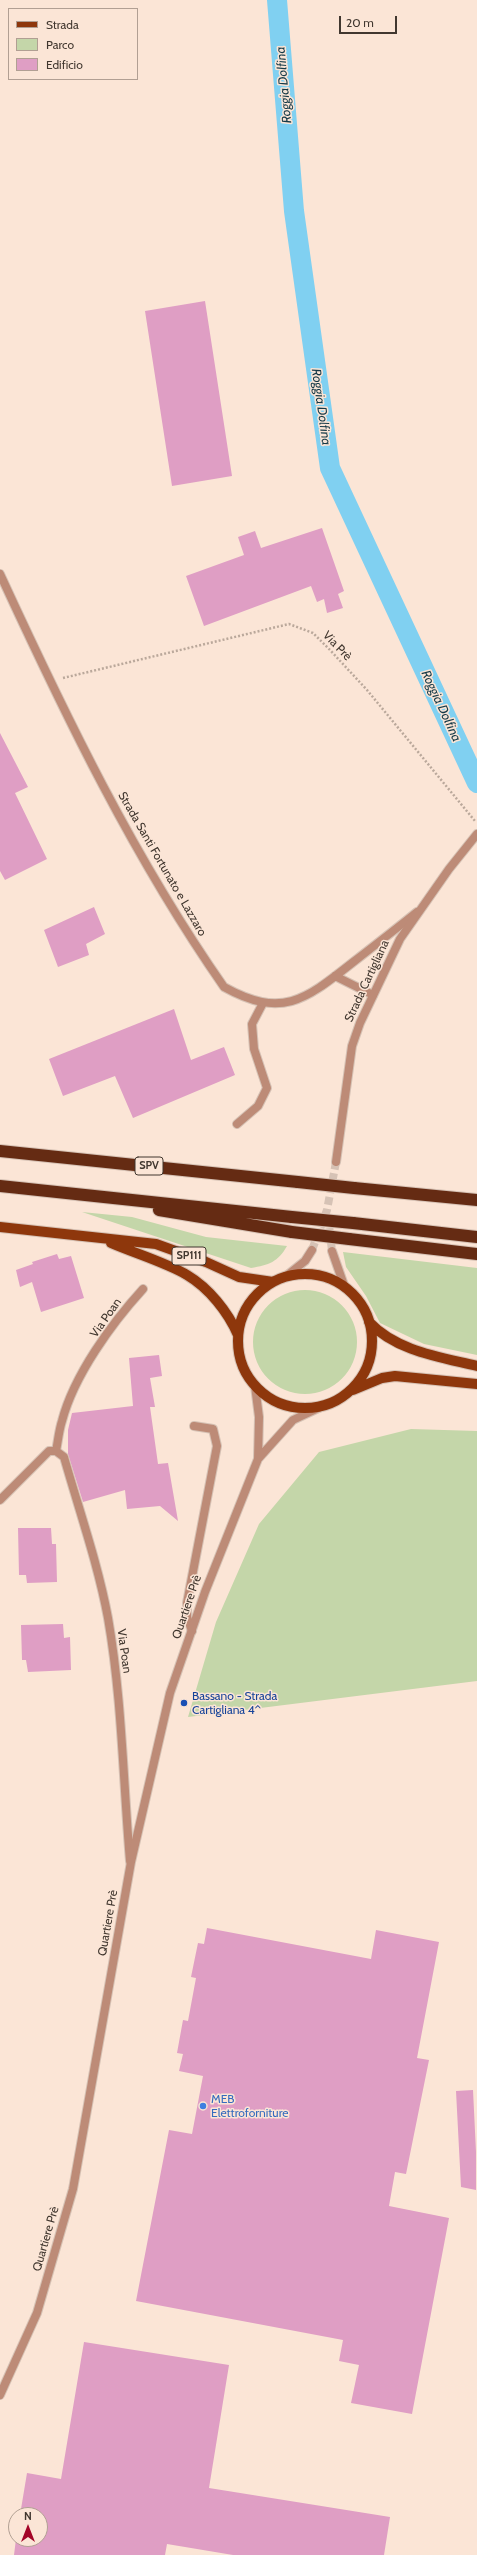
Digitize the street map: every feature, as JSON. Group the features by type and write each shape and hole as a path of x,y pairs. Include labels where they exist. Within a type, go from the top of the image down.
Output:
{"highway":[{"name":"SPV","path":"0,1151 477,1200"},
{"path":"0,1186 477,1237"},
{"path":"110,1197 133,1204 194,1216 292,1232 477,1254"}],"main road":[{"name":"SP111","path":"0,1227 101,1240 156,1244 206,1262 239,1277 273,1282"},
{"name":"SP111","path":"101,1240 188,1275 219,1304 230,1317 238,1335"},
{"name":"SP111","path":"351,1390 366,1371 372,1347 369,1322 360,1303 345,1288 327,1278 306,1274 285,1277 273,1282 252,1302 244,1314 238,1335 239,1353 245,1371 255,1386 270,1398 287,1406 306,1408 325,1405 351,1390 382,1378 395,1376 477,1384"},
{"name":"SP111","path":"369,1322 389,1339 416,1350 477,1366"}],"street":[{"name":"Strada Santi Fortunato e Lazzaro","path":"0,574 50,680 132,842 202,956 224,987 244,998 263,1003 280,1004 298,1000 320,989 418,911"},
{"name":"Strada Cartigliana","path":"336,1162 352,1046 373,995 400,939 418,911 477,834"},
{"path":"335,976 373,995"},
{"path":"237,1124 258,1106 267,1088 254,1049 252,1024 263,1003"},
{"path":"285,1277 305,1261 312,1250"},
{"path":"332,1251 345,1288"},
{"name":"Via Poan","path":"130,1862 124,1790 121,1711 107,1616 64,1457 56,1451 62,1420 80,1377 128,1306 144,1289"},
{"name":"Quartiere Prè","path":"255,1386 259,1417 258,1459"},
{"name":"Quartiere Prè","path":"0,2395 37,2313 73,2189 130,1862 170,1693 205,1592 258,1459 293,1420 325,1405"},
{"path":"192,1631 187,1616 187,1603 217,1446 212,1429 194,1426"},
{"path":"0,1500 48,1452 56,1451"}],"path":[{"name":"Via Prè","path":"50,680 289,624 313,634 330,650 367,690 477,823"}],"green space":[{"path":"82,1212 132,1217 206,1237 287,1246 280,1256 272,1262 263,1266 251,1268"},
{"path":"343,1252 477,1268 477,1355 424,1344 380,1323 366,1296 346,1267"},
{"path":"305,1290 325,1294 334,1298 342,1305 349,1313 353,1322 357,1342 353,1362 349,1371 342,1379 334,1386 325,1390 305,1394 285,1390 276,1386 268,1379 261,1371 257,1362 253,1342 257,1322 261,1313 268,1305 276,1298 285,1294"},
{"path":"411,1429 477,1431 477,1681 188,1717 216,1622 259,1524 319,1452"}],"building":[{"path":"205,301 232,476 172,486 145,311"},
{"path":"322,528 344,591 338,594 343,608 327,613 324,599 317,602 311,586 204,626 186,576 244,555 238,537 255,531 261,548"},
{"path":"0,733 28,787 15,793 47,859 5,880 0,871"},
{"path":"94,907 105,934 86,944 89,955 58,967 44,930"},
{"path":"174,1009 191,1060 224,1047 235,1075 133,1118 115,1076 63,1096 49,1059"},
{"path":"57,1254 59,1259 71,1256 84,1298 41,1312 32,1282 20,1287 16,1270 33,1264 32,1262"},
{"path":"159,1355 162,1376 150,1378 155,1407 150,1407 158,1464 168,1463 178,1521 160,1506 127,1509 125,1490 83,1502 68,1454 68,1430 72,1413 133,1406 129,1358"},
{"path":"18,1528 51,1528 52,1544 56,1544 57,1582 27,1583 26,1575 19,1575"},
{"path":"63,1624 64,1638 70,1637 71,1670 28,1672 26,1660 22,1660 21,1625"},
{"path":"207,1928 371,1959 376,1930 439,1942 417,2058 429,2060 406,2174 395,2172 389,2206 449,2218 412,2414 351,2403 359,2365 339,2361 343,2340 136,2301 169,2130 192,2134 203,2076 179,2071 183,2054 177,2053 183,2020 188,2021 196,1978 191,1977 198,1943 204,1944"},
{"path":"473,2090 476,2190 461,2187 456,2091"},
{"path":"84,2342 229,2365 209,2488 390,2517 384,2555 233,2555 167,2544 165,2555 14,2555 15,2547 48,2547 48,2507 21,2507 27,2473 61,2479"}],"waterway":[{"name":"Roggia Dolfina","path":"277,0 294,211 330,468 477,783"}],"tunnel":[{"path":"312,1250 327,1210 336,1162"},
{"path":"328,1216 332,1251"}],"place":[{"name":"Bassano - Strada Cartigliana 4^","path":"184,1703"},
{"name":"MEB Elettroforniture","path":"203,2106"}]}
